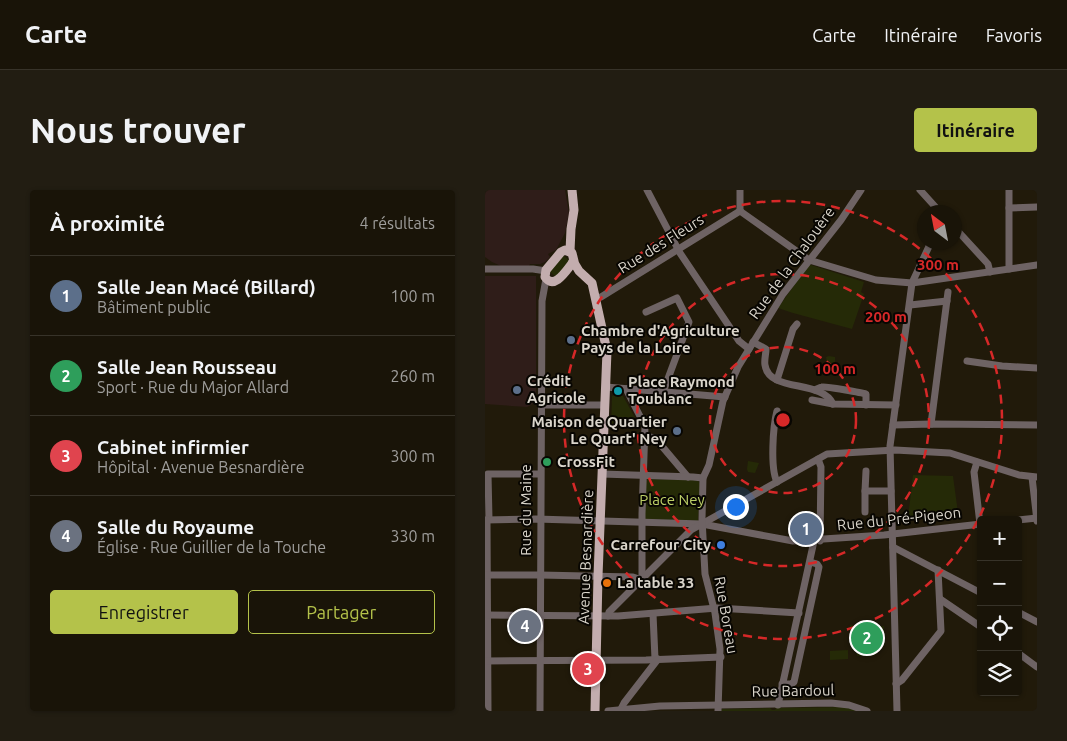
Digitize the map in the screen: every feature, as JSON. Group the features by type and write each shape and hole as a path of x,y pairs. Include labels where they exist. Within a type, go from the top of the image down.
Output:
{"main road":[{"path":"567,251 574,210 572,190"},
{"path":"567,251 574,256 573,261 554,282 550,282 546,275 561,252 567,251"},
{"name":"Avenue Besnardière","path":"573,261 592,283 607,351 595,711"},
{"path":"564,272 582,273"}],"street":[{"path":"647,190 678,250 739,340 766,350 765,366 771,377 815,390 833,404"},
{"path":"740,190 740,211 809,260 870,279 912,283 1037,265"},
{"name":"Rue de la Chalouère","path":"702,524 703,478 709,465 725,397 751,345 790,284 841,220 861,190"},
{"path":"920,190 934,205"},
{"path":"1009,190 1009,269"},
{"path":"1009,208 1037,207"},
{"name":"Rue des Fleurs","path":"596,298 601,297 740,211"},
{"path":"962,236 988,264 990,272"},
{"path":"897,711 891,450 912,283 927,250"},
{"path":"485,269 533,269 546,275"},
{"name":"Rue du Maine","path":"540,711 542,301 546,275"},
{"path":"931,424 948,292"},
{"path":"646,312 677,298 689,322 663,392"},
{"path":"910,305 947,300"},
{"path":"777,380 793,329 797,324"},
{"path":"967,361 1037,368"},
{"path":"815,390 825,386 861,392 866,394 866,404"},
{"path":"606,387 725,397"},
{"path":"626,389 645,423 642,580"},
{"path":"812,400 833,404 896,405"},
{"path":"541,406 605,405"},
{"path":"777,411 773,428 774,475 777,482"},
{"path":"893,425 1037,425"},
{"path":"644,436 655,438 688,476"},
{"path":"608,616 609,612 691,530 829,453 891,450 950,453 1019,475 1035,477 1037,519 1022,520"},
{"path":"778,705 810,562 817,541 821,467 818,459"},
{"path":"977,462 974,472 979,516"},
{"path":"865,512 866,472"},
{"path":"488,711 486,661 489,474 540,474"},
{"path":"602,474 703,478"},
{"path":"865,491 891,491"},
{"name":"Rue du Pré-Pigeon","path":"487,519 702,524 793,541 817,541 977,524"},
{"name":"Rue Boreau","path":"702,524 705,574 721,657 719,708"},
{"path":"893,547 977,590"},
{"path":"782,684 794,682 819,567 817,564 810,562"},
{"path":"896,684 941,631 938,570"},
{"path":"487,575 633,577 642,580"},
{"path":"940,599 977,624"},
{"path":"487,618 540,615 608,616 713,609 799,612"},
{"path":"621,709 656,659 653,614"},
{"path":"1022,614 1037,622"},
{"path":"1022,656 1037,667"},
{"path":"486,661 721,657"},
{"name":"Rue Bardoul","path":"608,711 660,706 719,708 843,704 867,711"}],"shaded area":[{"path":"485,190 565,190 569,213 565,233 556,250 548,254 550,257 545,262 530,264 529,266 501,266 485,257"},
{"path":"485,276 536,276 536,400 527,407 485,404"}],"green space":[{"path":"563,255 570,261 556,277 549,271"},
{"path":"811,265 864,282 861,292 864,294 852,329 778,308 808,266"},
{"path":"826,357 835,357 838,369 833,370 825,367"},
{"name":"Place Raymond Toublanc","path":"612,396 623,396 639,428 611,427"},
{"path":"748,461 759,463 755,473 748,472"},
{"path":"913,475 953,476 958,513 908,518"},
{"name":"Place Ney","path":"647,479 697,480 700,483 698,521 645,519 645,482"},
{"path":"850,625 884,626 883,644 876,644 876,655 857,656 856,643 850,643"},
{"path":"848,650 848,659 830,660 830,651"},
{"path":"846,707 857,711 721,711 722,709 770,708 775,710 776,708"}],"place":[{"name":"Chambre d'Agriculture Pays de la Loire","path":"571,340"},
{"name":"Crédit Agricole","path":"517,390"},
{"name":"Place Raymond Toublanc","path":"618,391"},
{"name":"Maison de Quartier Le Quart' Ney","path":"677,431"},
{"name":"CrossFit","path":"547,462"},
{"name":"Salle Jean Macé (Billard)","path":"806,529"},
{"name":"Carrefour City","path":"721,545"},
{"name":"La table 33","path":"607,583"},
{"name":"Salle du Royaume","path":"525,626"},
{"name":"Salle Jean Rousseau","path":"867,638"},
{"name":"Cabinet infirmier","path":"588,669"}]}
